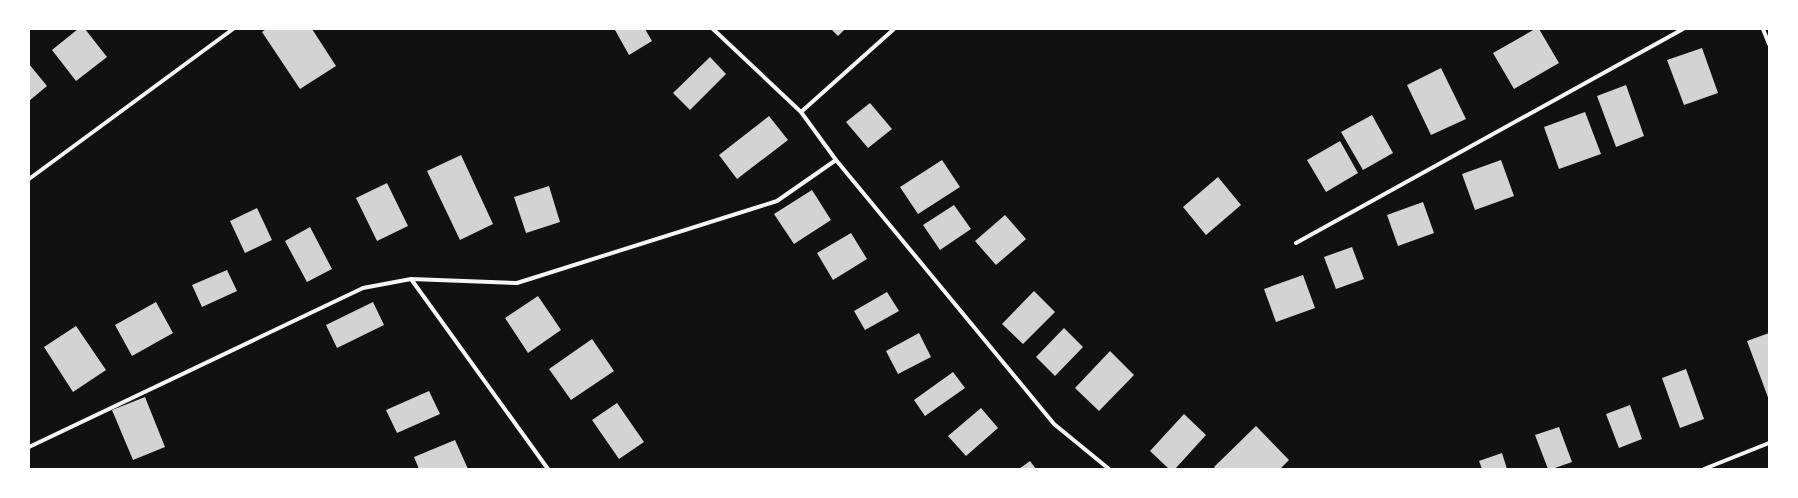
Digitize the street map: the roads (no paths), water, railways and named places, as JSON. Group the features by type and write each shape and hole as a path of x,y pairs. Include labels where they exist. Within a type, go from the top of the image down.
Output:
{"street":[{"path":"29,179 233,29"},
{"path":"713,29 801,112 836,160 1054,424 1109,469"},
{"path":"801,112 894,29"},
{"path":"1296,243 1683,29"},
{"path":"1763,29 1769,44"},
{"path":"29,447 363,288 411,279 517,283 777,201 836,160"},
{"path":"411,279 548,469"},
{"path":"1704,469 1769,443"}]}
